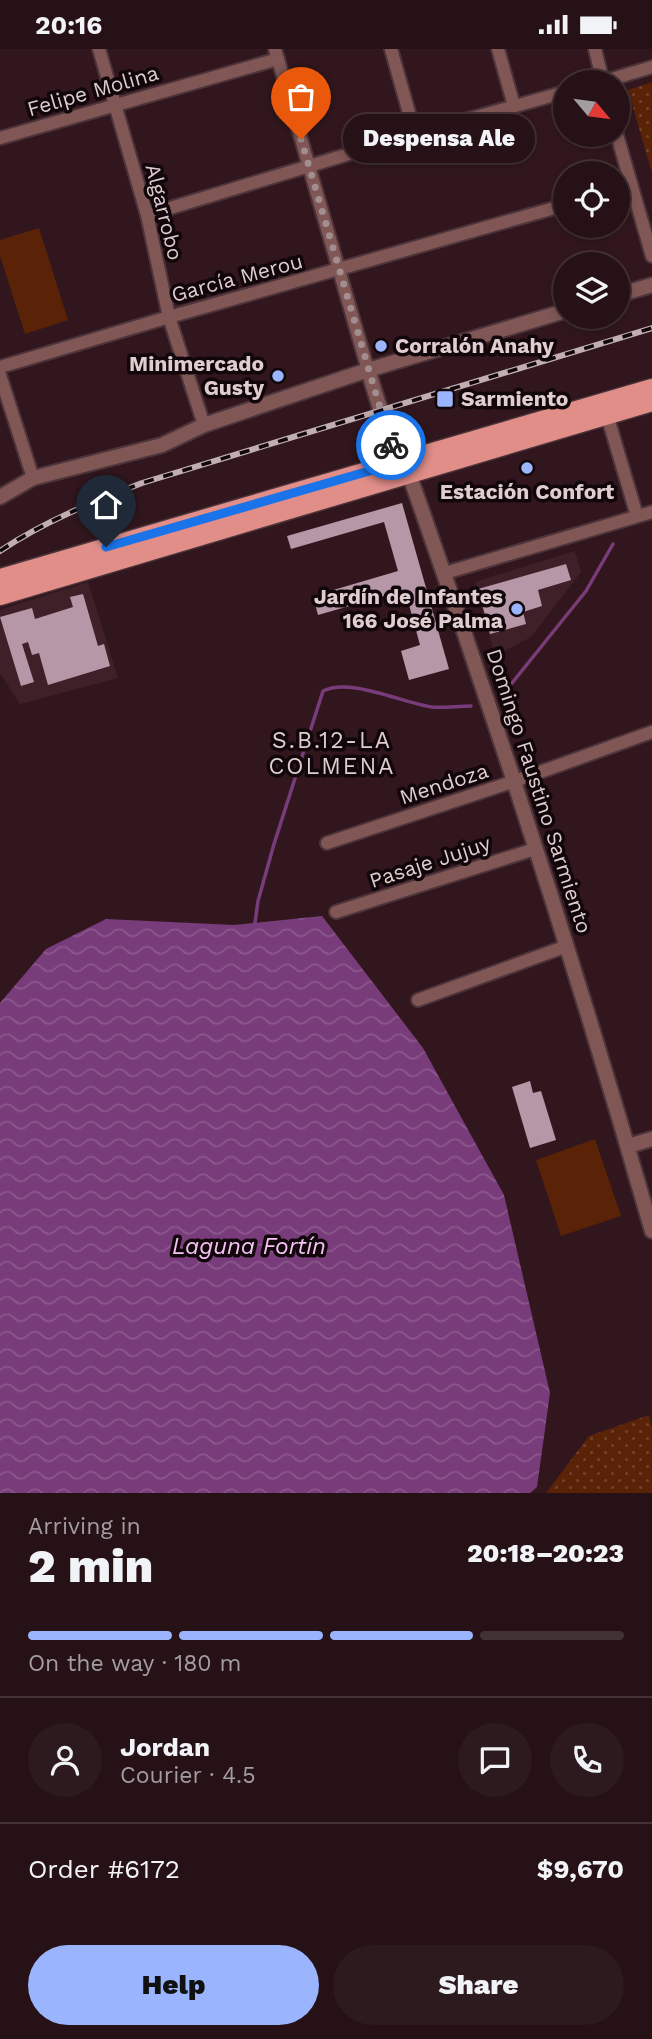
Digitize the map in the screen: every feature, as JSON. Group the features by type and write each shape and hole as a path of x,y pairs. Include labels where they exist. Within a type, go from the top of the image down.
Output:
{"main road":[{"path":"0,596 652,388"},
{"path":"0,578 652,402"}],"street":[{"name":"Algarrobo","path":"99,49 146,215 169,317 204,425"},
{"path":"391,49 415,134"},
{"path":"498,49 514,106"},
{"path":"595,49 599,70"},
{"name":"Felipe Molina","path":"0,138 277,54"},
{"name":"Domingo Faustino Sarmiento","path":"277,54 369,370 444,573 515,781 652,1231"},
{"path":"630,74 652,67"},
{"path":"146,215 553,95"},
{"path":"630,203 652,256"},
{"name":"García Merou","path":"0,367 553,208"},
{"path":"630,291 652,285"},
{"path":"0,497 33,478 162,445 204,425 369,370 553,315"},
{"path":"0,375 33,478"},
{"path":"607,415 637,516"},
{"path":"444,573 652,512"},
{"name":"Mendoza","path":"327,843 652,732"},
{"name":"Pasaje Jujuy","path":"336,912 535,849"},
{"path":"418,999 567,946"},
{"path":"628,1146 652,1139"}],"shaded area":[{"path":"652,82 652,173 630,97 630,89"},
{"path":"39,228 68,320 25,334 0,256 0,240"},
{"name":"Jardín de Infantes 166 José Palma","path":"575,551 581,572 531,637 495,656 475,582"},
{"path":"88,582 118,678 20,704 0,673 0,610"},
{"path":"595,1139 621,1216 561,1236 536,1160"},
{"path":"649,1415 652,1427 652,1493 546,1493 589,1436"}],"water":[{"name":"Laguna Fortín","path":"322,916 423,1048 504,1195 550,1393 537,1487 530,1493 0,1493 0,1003 46,949 106,919 234,925"}],"building":[{"path":"402,503 449,669 409,680 401,651 420,645 405,590 318,615 313,596 398,571 384,522 291,549 287,536"},
{"path":"566,564 571,580 538,590 542,606 523,612 526,624 490,634 478,589"},
{"path":"83,594 98,646 104,644 110,666 48,685 39,653 32,655 28,642 22,644 34,682 21,686 0,617 32,608 35,619 73,607 70,597"},
{"path":"530,1081 533,1093 541,1091 556,1140 530,1148 512,1087"}],"waterway":[{"path":"500,698 586,591 613,544"},
{"path":"255,923 258,901 274,844 323,691 347,687 432,707 471,706"}],"railway":[{"path":"0,551 52,521 142,483 652,328"}],"way so far":[{"path":"301,139 391,445"}],"place":[{"name":"Despensa Ale","path":"301,139"},
{"name":"Corralón Anahy","path":"381,346"},
{"name":"Minimercado Gusty","path":"278,376"},
{"name":"Sarmiento","path":"445,399"},
{"name":"Estación Confort","path":"527,468"},
{"name":"Jardín de Infantes 166 José Palma","path":"517,609"}],"district":[{"name":"S.B.12-LA COLMENA","path":"332,753"}],"route":[{"path":"106,547 397,463 391,445"}]}
